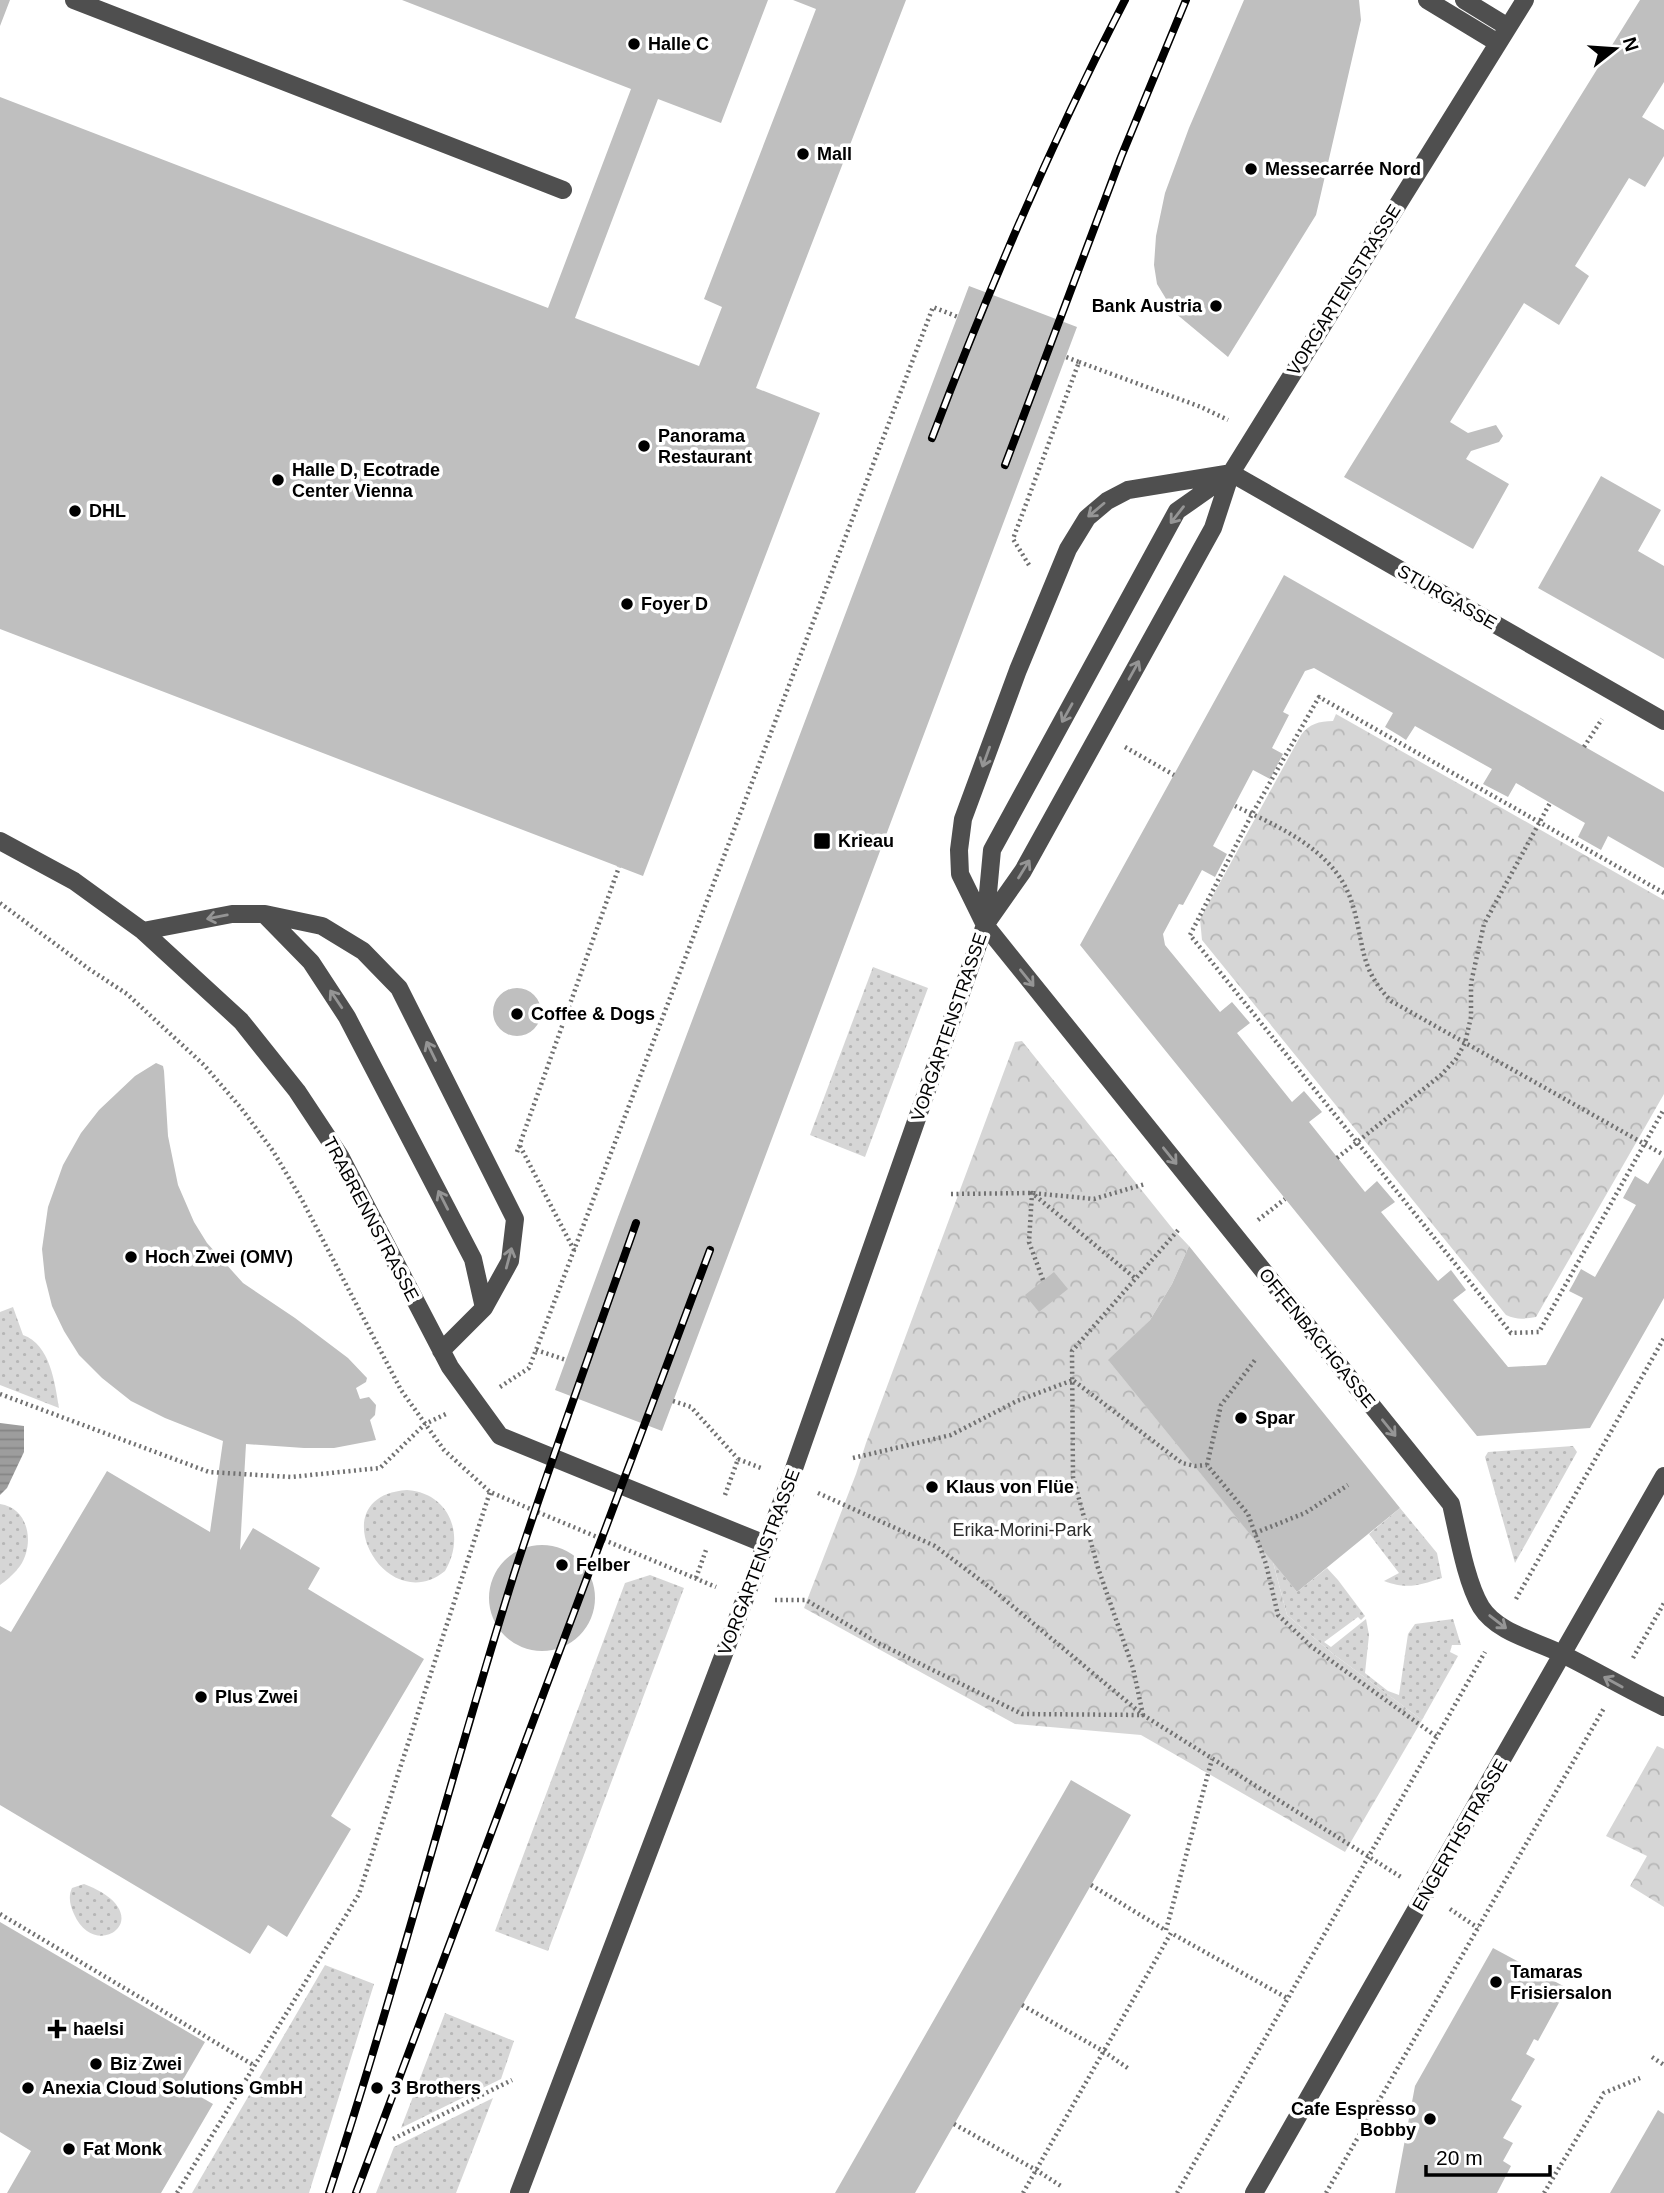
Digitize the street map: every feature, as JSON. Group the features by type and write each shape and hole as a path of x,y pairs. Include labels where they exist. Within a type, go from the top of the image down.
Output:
{"street":[{"path":"74,0 563,190"},
{"path":"1427,0 1497,43"},
{"path":"1464,0 1508,27"},
{"name":"VORGARTENSTRASSE","path":"985,925 1023,871 1213,528 1231,473 1525,0"},
{"name":"VORGARTENSTRASSE","path":"519,2193 790,1480 985,925 992,850 1177,511 1231,473"},
{"name":"STURGASSE","path":"1231,473 1664,721"},
{"name":"OFFENBACHGASSE","path":"1231,473 1128,491 1107,502 1087,518 1068,549 1018,670 963,819 959,850 960,874 985,925 1451,1504 1472,1585 1482,1609 1500,1626 1563,1654 1617,1685 1664,1707"},
{"name":"TRABRENNSTRASSE","path":"0,841 74,881 143,931 241,1021 297,1091 340,1156 441,1351 472,1401 500,1436 765,1545"},
{"path":"143,931 232,914 265,914 322,926 363,951 399,988 514,1219 510,1261 484,1308 441,1351"},
{"path":"265,914 311,962 348,1017 473,1259 484,1308"},
{"name":"ENGERTHSTRASSE","path":"1254,2193 1664,1476"}],"path":[{"path":"0,1394 209,1472 291,1477 380,1468 425,1424 472,1401 528,1368 575,1252 933,307 958,317"},
{"path":"1066,357 1201,407 1236,423 1254,436"},
{"path":"1029,565 1013,539 1079,362"},
{"path":"1664,893 1319,697 1252,814 1190,935 1511,1334 1539,1332 1664,1109"},
{"path":"1100,733 1174,775"},
{"path":"1338,1158 1441,1075 1456,1059 1465,1043 1471,1017 1471,983 1484,924 1550,803"},
{"path":"1235,806 1290,832 1313,850 1346,886 1370,975 1391,1001 1664,1155"},
{"path":"502,1194 619,867"},
{"path":"0,903 89,970 127,994 204,1065 241,1108 273,1151 303,1200 401,1390 444,1450 490,1492 745,1600 806,1600 880,1644 1022,1714 1143,1715"},
{"path":"519,1145 575,1252"},
{"path":"951,1194 1032,1193 1094,1199 1145,1184"},
{"path":"1032,1193 1136,1279"},
{"path":"1032,1193 1029,1242 1043,1280"},
{"path":"1143,1715 1133,1668 1098,1568 1073,1477 1072,1351 1180,1228"},
{"path":"1177,2193 1664,1338"},
{"path":"536,1350 566,1360"},
{"path":"1207,1465 1221,1405 1255,1360"},
{"path":"853,1458 951,1435 1017,1401 1073,1380"},
{"path":"1073,1380 1182,1463 1207,1465"},
{"path":"673,1401 691,1407 738,1459"},
{"path":"1207,1465 1248,1514 1266,1564 1278,1615 1312,1647 1437,1737"},
{"path":"790,1480 934,1546 992,1589 1143,1715 1369,1856 1478,1928"},
{"path":"1255,1533 1305,1513 1348,1485"},
{"path":"177,2193 359,1894 490,1492"},
{"path":"1326,2193 1664,1603"},
{"path":"1023,2193 1168,1931 1212,1759"},
{"path":"1091,1885 1287,1998"},
{"path":"0,1914 255,2066"},
{"path":"1022,2005 1103,2051 1129,2069"},
{"path":"1652,2057 1664,2065"},
{"path":"1544,2193 1604,2093 1640,2078"},
{"path":"393,2139 512,2080"},
{"path":"954,2124 1061,2186"}],"green space":[{"path":"1336,714 1664,900 1664,1094 1536,1317 1521,1319 1506,1315 1202,940 1200,919 1301,735 1315,724 1333,721"},
{"path":"873,967 928,988 865,1157 810,1135"},
{"name":"Erika-Morini-Park","path":"1022,1041 1189,1246 1172,1284 1150,1320 1109,1361 1273,1562 1287,1615 1332,1653 1422,1720 1345,1852 1141,1735 1015,1724 804,1608 1015,1042"},
{"path":"13,1307 23,1335 32,1340 45,1355 53,1376 59,1408 0,1385 0,1312"},
{"path":"1573,1446 1577,1452 1515,1563 1485,1457 1488,1452"},
{"path":"407,1490 434,1499 450,1518 454,1531 451,1558 445,1571 422,1582 401,1580 383,1568 370,1551 364,1531 367,1512 381,1497"},
{"path":"0,1504 17,1512 27,1528 28,1538 25,1557 20,1566 0,1585"},
{"path":"1400,1508 1437,1553 1442,1578 1407,1586 1384,1581 1399,1573 1369,1534"},
{"path":"1273,1562 1297,1592 1327,1568 1365,1616 1361,1620 1358,1617 1324,1642 1331,1647 1366,1619 1369,1635 1365,1673 1388,1691 1399,1695 1408,1634 1415,1624 1453,1619 1461,1645 1452,1645 1450,1652 1458,1656 1422,1720 1332,1653 1287,1615"},
{"path":"650,1575 684,1588 548,1951 495,1931 625,1583"},
{"path":"1657,1746 1664,1749 1664,1907 1630,1886 1647,1856 1606,1836"},
{"path":"84,1884 107,1896 119,1909 121,1920 117,1929 108,1935 96,1935 84,1929 74,1914 70,1901 72,1888"},
{"path":"325,1965 374,1984 309,2193 192,2193"},
{"path":"445,2013 514,2041 501,2079 401,2128"},
{"path":"493,2098 456,2193 376,2193 394,2147"}],"shaded area":[{"path":"0,1423 24,1426 24,1452 7,1488 0,1495"}],"building":[{"path":"0,0 10,0 0,26"},
{"name":"Halle D, Ecotrade Center Vienna","path":"402,0 768,0 721,123 658,99 575,318 699,366 722,307 704,299 816,9 793,0 906,0 756,388 820,413 643,876 0,629 0,97 548,308 631,89"},
{"name":"Messecarrée Nord","path":"1244,0 1359,0 1361,20 1316,215 1228,357 1174,312 1157,284 1154,265 1156,236 1165,193 1189,128"},
{"path":"1640,0 1664,0 1664,82 1642,117 1664,130 1664,156 1645,187 1629,178 1575,266 1589,276 1559,325 1524,303 1450,422 1468,433 1496,425 1503,436 1499,442 1471,451 1466,459 1509,484 1473,549 1344,477"},
{"path":"969,286 1077,327 662,1431 555,1390"},
{"path":"1601,476 1661,510 1638,551 1664,566 1664,659 1538,588"},
{"path":"1284,575 1664,792 1664,868 1608,836 1601,850 1578,837 1585,823 1516,783 1508,797 1483,784 1492,769 1415,726 1406,740 1385,727 1393,713 1314,668 1305,671 1283,712 1289,715 1272,748 1283,754 1270,779 1253,770 1213,846 1227,854 1215,877 1202,870 1163,934 1165,945 1220,1012 1232,1002 1250,1023 1237,1033 1292,1102 1304,1091 1322,1112 1309,1122 1365,1192 1377,1181 1395,1202 1381,1212 1438,1281 1451,1270 1466,1290 1453,1300 1508,1367 1546,1365 1583,1298 1569,1291 1581,1269 1595,1277 1636,1205 1623,1198 1635,1176 1648,1184 1664,1157 1664,1298 1590,1428 1477,1436 1080,945"},
{"name":"Coffee & Dogs","path":"517,988 534,995 541,1012 534,1029 517,1036 500,1029 493,1012 500,995"},
{"name":"Plus Zwei","path":"156,1063 163,1066 164,1071 168,1136 178,1185 194,1222 207,1243 243,1283 348,1358 367,1378 366,1382 356,1388 360,1399 369,1397 376,1405 375,1415 370,1420 376,1440 334,1448 246,1444 240,1550 253,1528 320,1568 308,1589 424,1659 331,1816 351,1829 287,1937 268,1925 250,1954 0,1805 0,1626 11,1632 107,1471 210,1532 223,1441 131,1401 102,1378 79,1355 64,1331 52,1306 45,1278 42,1249 48,1207 63,1165 81,1133 99,1110 135,1076"},
{"name":"Spar","path":"1189,1246 1400,1508 1297,1592 1108,1360 1150,1320 1172,1284"},
{"path":"1054,1272 1068,1289 1039,1312 1025,1295"},
{"path":"542,1545 562,1549 579,1561 591,1578 595,1598 591,1618 579,1635 562,1647 542,1651 522,1647 505,1635 493,1618 489,1598 493,1578 505,1561 522,1549"},
{"path":"1071,1780 1131,1815 915,2193 835,2193"},
{"name":"Biz Zwei","path":"0,1922 205,2042 180,2085 213,2104 161,2193 7,2193 31,2151 0,2132"},
{"path":"1493,1948 1567,1988 1538,2041 1534,2039 1526,2054 1535,2059 1511,2100 1522,2106 1503,2138 1513,2143 1503,2161 1511,2166 1497,2193 1395,2193 1415,2086"},
{"path":"1658,2110 1664,2114 1664,2193 1610,2193"}],"railway":[{"path":"932,438 1022,216 1125,0"},
{"path":"1005,465 1121,157 1186,0"},
{"path":"329,2193 514,1574 636,1223"},
{"path":"356,2193 710,1250"}],"place":[{"name":"Halle C","path":"634,44"},
{"name":"Mall","path":"803,154"},
{"name":"Messecarrée Nord","path":"1251,169"},
{"name":"Bank Austria","path":"1216,306"},
{"name":"Panorama Restaurant","path":"644,446"},
{"name":"Halle D, Ecotrade Center Vienna","path":"278,480"},
{"name":"DHL","path":"75,511"},
{"name":"Foyer D","path":"627,604"},
{"name":"Krieau","path":"822,841"},
{"name":"Coffee & Dogs","path":"517,1014"},
{"name":"Hoch Zwei (OMV)","path":"131,1257"},
{"name":"Spar","path":"1241,1418"},
{"name":"Klaus von Flüe","path":"932,1487"},
{"name":"Felber","path":"562,1565"},
{"name":"Plus Zwei","path":"201,1697"},
{"name":"Tamaras Frisiersalon","path":"1496,1982"},
{"name":"haelsi","path":"57,2029"},
{"name":"Biz Zwei","path":"96,2064"},
{"name":"Anexia Cloud Solutions GmbH","path":"28,2088"},
{"name":"3 Brothers","path":"377,2088"},
{"name":"Cafe Espresso Bobby","path":"1430,2119"},
{"name":"Fat Monk","path":"69,2149"}]}
